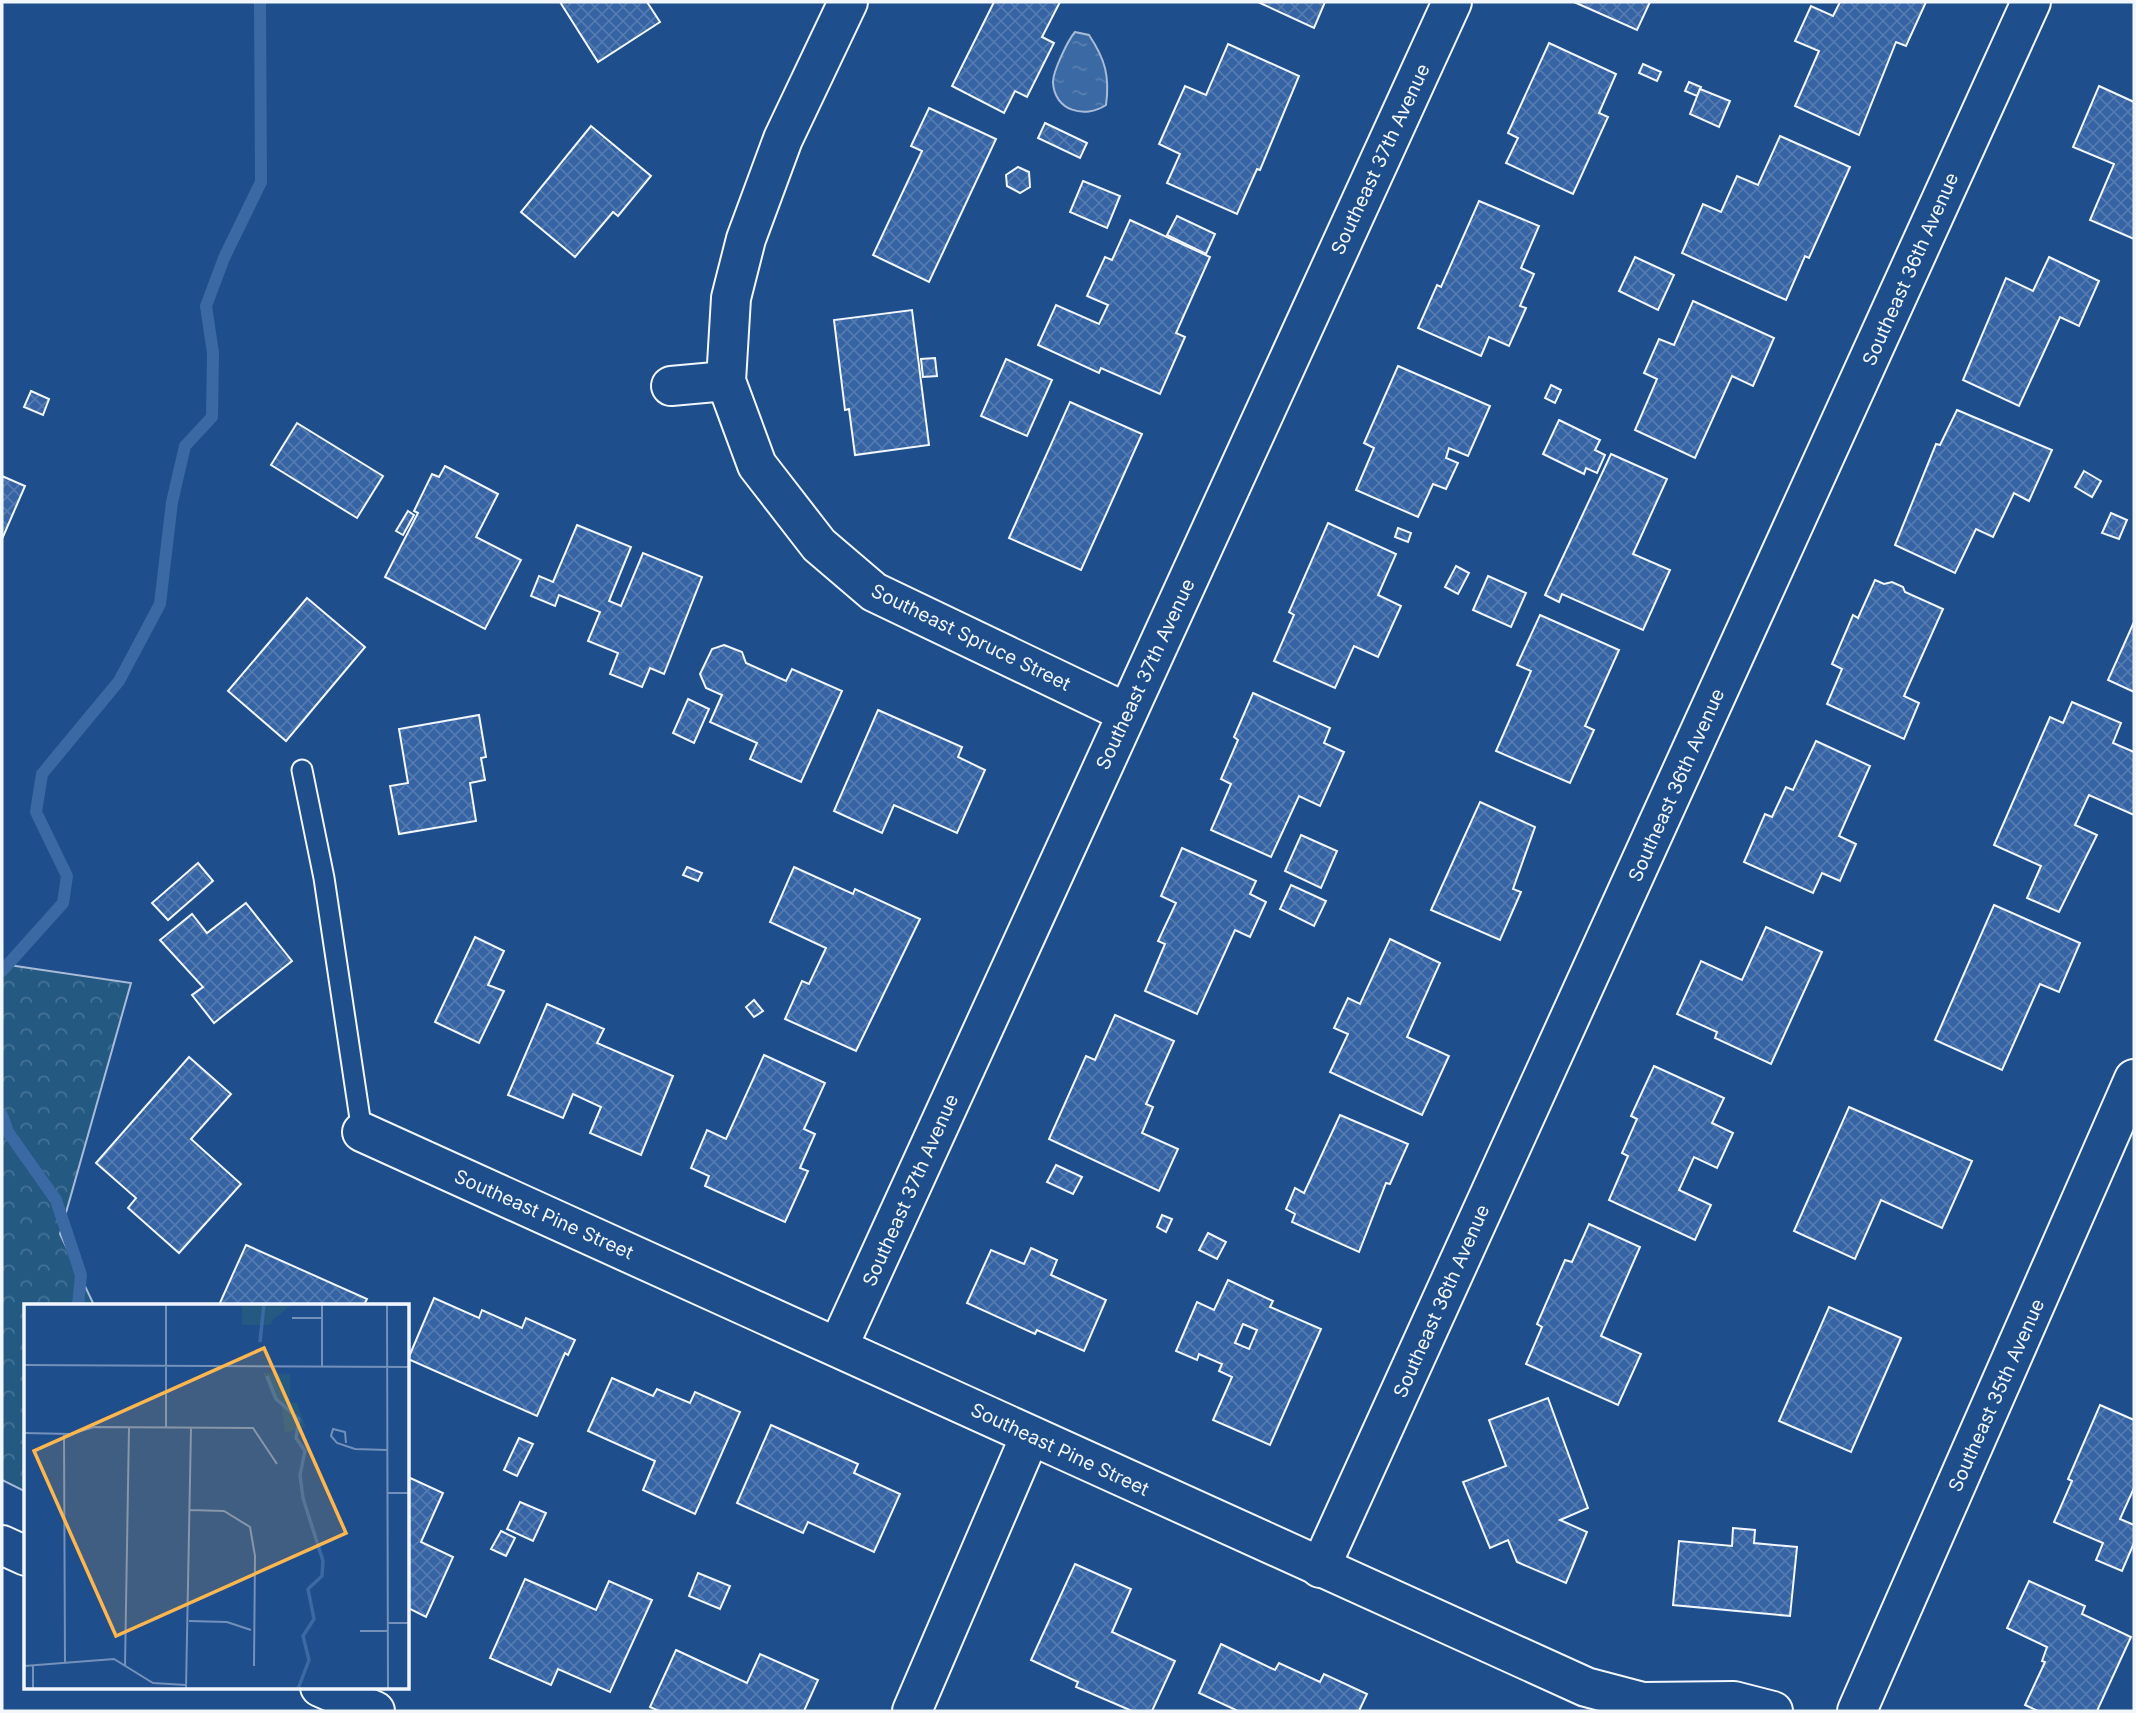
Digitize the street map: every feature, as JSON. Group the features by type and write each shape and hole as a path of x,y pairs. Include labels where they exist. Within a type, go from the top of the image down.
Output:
{"street":[{"path":"671,386 726,381 731,298 746,239 783,139 848,2"},
{"name":"Southeast 37th Avenue","path":"838,1347 1452,2"},
{"name":"Southeast 36th Avenue","path":"1320,1568 2031,2"},
{"name":"Southeast Spruce Street","path":"726,381 757,465 819,545 874,592 1127,713"},
{"name":"Southeast 35th Avenue","path":"1857,1711 2134,1079"},
{"name":"Southeast Pine Street","path":"362,1132 1586,1687 1643,1702 1734,1701 1773,1711"},
{"path":"912,1711 1030,1436"},
{"path":"2,1545 24,1555"},
{"path":"322,1688 375,1711"}],"lane":[{"path":"302,770 324,878 362,1132"}],"green space":[{"path":"2,964 131,983 60,1234 94,1304 24,1304 24,1491 2,1480"}],"water":[{"path":"1075,32 1089,35 1099,52 1107,76 1106,105 1098,109 1080,112 1072,110 1059,100 1055,92 1055,71"}],"building":[{"path":"560,2 647,2 660,22 598,62"},
{"path":"994,2 1060,2 1042,37 1054,43 1027,97 1015,91 1004,113 952,86"},
{"path":"1258,2 1325,2 1314,28"},
{"path":"1574,2 1650,2 1637,30"},
{"path":"1840,2 1926,2 1906,46 1896,42 1859,135 1795,106 1819,51 1795,41 1811,6 1833,16"},
{"path":"1549,43 1616,74 1599,113 1608,117 1573,194 1506,163 1518,138 1508,133"},
{"path":"1228,44 1299,76 1260,170 1257,169 1237,214 1167,183 1180,154 1159,144 1185,86 1206,95"},
{"path":"1643,64 1661,72 1657,81 1639,73"},
{"path":"1689,82 1701,87 1697,96 1685,91"},
{"path":"2099,86 2134,102 2134,239 2090,220 2114,164 2073,147"},
{"path":"1700,89 1730,101 1719,127 1690,114"},
{"path":"929,108 996,139 929,282 873,255 922,151 911,146"},
{"path":"1045,123 1087,143 1080,158 1038,138"},
{"path":"591,126 651,176 618,216 613,212 575,257 521,212"},
{"path":"1780,136 1850,167 1809,258 1805,256 1786,300 1682,253 1703,204 1721,212 1737,176 1758,185"},
{"path":"1018,167 1029,172 1030,187 1020,193 1007,186 1006,175"},
{"path":"1083,181 1120,196 1107,228 1070,212"},
{"path":"1479,201 1539,226 1521,268 1534,274 1520,306 1526,308 1509,346 1489,337 1481,356 1418,328 1437,285 1441,287"},
{"path":"1177,216 1215,234 1206,254 1167,235"},
{"path":"1130,220 1210,257 1176,333 1185,337 1160,394 1101,368 1099,373 1038,345 1056,305 1099,324 1108,305 1087,296 1105,257 1112,260"},
{"path":"1635,257 1674,275 1658,310 1619,291"},
{"path":"2049,257 2099,281 2079,326 2060,317 2019,406 1963,380 2006,278 2033,291"},
{"path":"1693,301 1774,338 1753,386 1732,376 1695,458 1635,430 1657,379 1644,373 1659,339 1674,345"},
{"path":"912,310 929,445 855,455 849,409 845,410 834,320"},
{"path":"935,358 937,376 923,377 921,359"},
{"path":"1006,359 1052,380 1027,436 981,416"},
{"path":"1398,366 1490,406 1468,456 1449,448 1446,458 1458,463 1446,489 1433,484 1418,517 1356,490 1374,448 1364,443"},
{"path":"1551,385 1561,390 1555,403 1545,398"},
{"path":"31,391 49,399 43,415 24,407"},
{"path":"1070,402 1142,434 1081,570 1009,538"},
{"path":"1957,410 2052,450 2029,501 2014,493 1993,537 1976,529 1955,573 1895,545 1936,444 1940,445"},
{"path":"1559,420 1600,440 1595,450 1605,455 1597,473 1586,468 1584,474 1543,454"},
{"path":"297,423 383,476 357,518 271,465"},
{"path":"1611,454 1667,479 1633,554 1670,570 1643,630 1562,594 1559,602 1545,595"},
{"path":"445,466 498,494 476,537 521,560 485,629 385,577 418,513 414,511 432,474 439,477"},
{"path":"2084,471 2101,481 2092,497 2075,487"},
{"path":"2,476 25,486 2,539"},
{"path":"408,511 414,515 403,535 396,531"},
{"path":"2111,513 2127,520 2119,539 2102,533"},
{"path":"1328,523 1396,554 1378,595 1401,606 1378,657 1354,646 1335,688 1274,661 1294,615 1289,612"},
{"path":"577,525 631,547 609,601 621,606 643,553 702,577 664,674 650,668 642,687 610,674 618,653 588,641 600,612 559,595 555,606 531,596 539,576 553,582"},
{"path":"1398,528 1411,533 1408,542 1395,537"},
{"path":"1456,566 1469,573 1458,594 1445,587"},
{"path":"1488,576 1526,593 1511,627 1473,610"},
{"path":"1875,580 1884,584 1892,582 1903,587 1905,592 1943,609 1904,696 1919,703 1904,739 1827,704 1842,669 1832,664 1853,615 1858,618"},
{"path":"307,598 365,647 286,741 228,691"},
{"path":"1540,615 1619,650 1585,726 1594,730 1570,783 1496,751 1531,671 1517,665"},
{"path":"2134,622 2134,692 2108,680"},
{"path":"724,645 742,652 746,663 786,681 792,669 842,691 801,782 750,759 757,743 710,722 722,695 706,688 700,674 712,649"},
{"path":"1253,693 1330,728 1324,743 1344,752 1320,806 1299,796 1271,857 1211,830 1231,784 1221,779 1238,740 1234,737"},
{"path":"688,699 709,709 694,743 673,733"},
{"path":"2072,702 2121,723 2113,743 2134,752 2134,815 2089,795 2075,825 2097,835 2059,912 2027,898 2041,866 1994,845 2050,717 2063,723"},
{"path":"878,710 962,747 958,757 985,770 957,833 894,805 882,833 834,811"},
{"path":"479,715 486,757 481,758 485,780 470,783 476,821 399,834 390,786 408,783 399,729"},
{"path":"1816,741 1870,766 1839,836 1856,844 1840,881 1822,873 1813,893 1744,862 1765,814 1772,817 1786,787 1793,790"},
{"path":"1480,802 1535,827 1513,889 1521,892 1500,940 1431,910"},
{"path":"1301,835 1337,851 1321,888 1285,871"},
{"path":"1182,848 1256,881 1250,894 1266,902 1250,937 1235,930 1197,1014 1145,991 1165,944 1158,941 1176,903 1161,896"},
{"path":"198,863 213,881 168,920 152,903"},
{"path":"687,867 702,873 698,881 683,875"},
{"path":"794,867 853,894 855,889 920,919 856,1051 785,1019 802,981 809,984 826,948 770,922"},
{"path":"1291,885 1326,901 1314,926 1280,909"},
{"path":"246,903 292,961 214,1023 192,995 203,987 160,940 192,914 207,933"},
{"path":"1994,905 2080,943 2059,992 2040,984 2002,1070 1935,1040"},
{"path":"1766,927 1822,952 1771,1064 1715,1038 1717,1032 1677,1014 1701,961 1742,980"},
{"path":"475,937 504,951 488,985 504,991 479,1043 435,1022"},
{"path":"1390,939 1440,963 1407,1037 1449,1056 1422,1115 1330,1072 1348,1034 1334,1028 1348,998 1360,1004"},
{"path":"754,1000 763,1011 754,1017 746,1007"},
{"path":"547,1004 604,1029 597,1043 673,1076 641,1155 590,1133 601,1107 573,1094 563,1118 508,1095"},
{"path":"1115,1015 1174,1041 1146,1104 1153,1107 1142,1133 1178,1149 1159,1191 1049,1139 1086,1056 1095,1060"},
{"path":"764,1055 825,1083 804,1129 815,1134 800,1168 808,1171 785,1222 705,1186 709,1176 691,1168 707,1130 726,1139"},
{"path":"189,1057 231,1094 191,1139 241,1184 179,1253 128,1208 136,1198 96,1163"},
{"path":"1654,1066 1724,1098 1712,1123 1733,1133 1717,1168 1694,1157 1679,1190 1711,1205 1695,1240 1609,1200 1628,1156 1622,1153 1637,1119 1631,1116"},
{"path":"1849,1107 1972,1161 1942,1228 1881,1200 1855,1259 1794,1231"},
{"path":"1340,1115 1408,1144 1390,1184 1386,1183 1359,1252 1292,1222 1295,1214 1286,1209 1295,1188 1304,1193"},
{"path":"1056,1165 1082,1177 1073,1194 1047,1182"},
{"path":"1162,1215 1172,1219 1166,1232 1157,1227"},
{"path":"1589,1224 1640,1247 1601,1336 1641,1354 1618,1405 1526,1364 1542,1327 1537,1324 1565,1260 1572,1262"},
{"path":"1208,1233 1226,1242 1217,1259 1199,1250"},
{"path":"246,1245 367,1299 364,1304 219,1304"},
{"path":"1031,1248 1057,1260 1051,1275 1106,1300 1084,1351 1037,1330 1035,1334 967,1303 991,1250 1024,1264"},
{"path":"1228,1280 1273,1301 1270,1307 1321,1329 1270,1445 1213,1420 1232,1377 1219,1371 1222,1364 1199,1354 1197,1360 1176,1351 1197,1302 1214,1310","holes":["1243,1324 1257,1330 1249,1349 1235,1343"]},
{"path":"434,1298 479,1318 482,1310 522,1328 526,1318 575,1340 568,1355 565,1353 537,1416 410,1360"},
{"path":"1829,1307 1901,1338 1851,1452 1779,1421"},
{"path":"612,1378 653,1396 657,1389 690,1403 695,1392 740,1412 695,1514 643,1490 655,1461 588,1431"},
{"path":"1548,1398 1588,1508 1560,1520 1587,1532 1566,1583 1517,1562 1508,1540 1490,1548 1463,1482 1506,1466 1489,1420"},
{"path":"2100,1405 2134,1420 2134,1488 2120,1519 2134,1525 2134,1543 2122,1571 2096,1560 2103,1543 2054,1522 2072,1481 2068,1479"},
{"path":"771,1425 858,1464 854,1473 900,1494 874,1552 808,1522 803,1533 737,1503"},
{"path":"519,1438 533,1444 517,1476 504,1470"},
{"path":"410,1478 443,1493 421,1542 453,1557 426,1617 410,1609"},
{"path":"520,1502 546,1513 533,1541 507,1529"},
{"path":"1733,1528 1755,1530 1754,1543 1797,1547 1790,1616 1673,1605 1679,1541 1732,1546"},
{"path":"501,1531 515,1538 506,1556 491,1549"},
{"path":"1075,1564 1131,1589 1112,1632 1175,1661 1152,1711 1132,1711 1076,1687 1078,1682 1031,1660"},
{"path":"698,1573 730,1586 720,1609 689,1596"},
{"path":"525,1579 596,1610 609,1581 652,1600 610,1692 558,1669 551,1685 490,1658"},
{"path":"2029,1581 2085,1606 2082,1614 2131,1637 2097,1711 2038,1711 2025,1705 2045,1662 2042,1661 2047,1647 2007,1628"},
{"path":"1221,1644 1275,1670 1279,1663 1320,1682 1324,1674 1367,1694 1359,1711 1238,1711 1199,1693"},
{"path":"676,1650 747,1683 760,1654 818,1680 804,1711 659,1711 650,1707"}],"waterway":[{"path":"2,971 63,903 67,876 36,812 42,774 119,681 160,604 172,502 185,446 212,417 213,353 206,306 224,258 261,182 260,2"},
{"path":"2,1115 8,1132 56,1200 81,1275 78,1304"}]}
